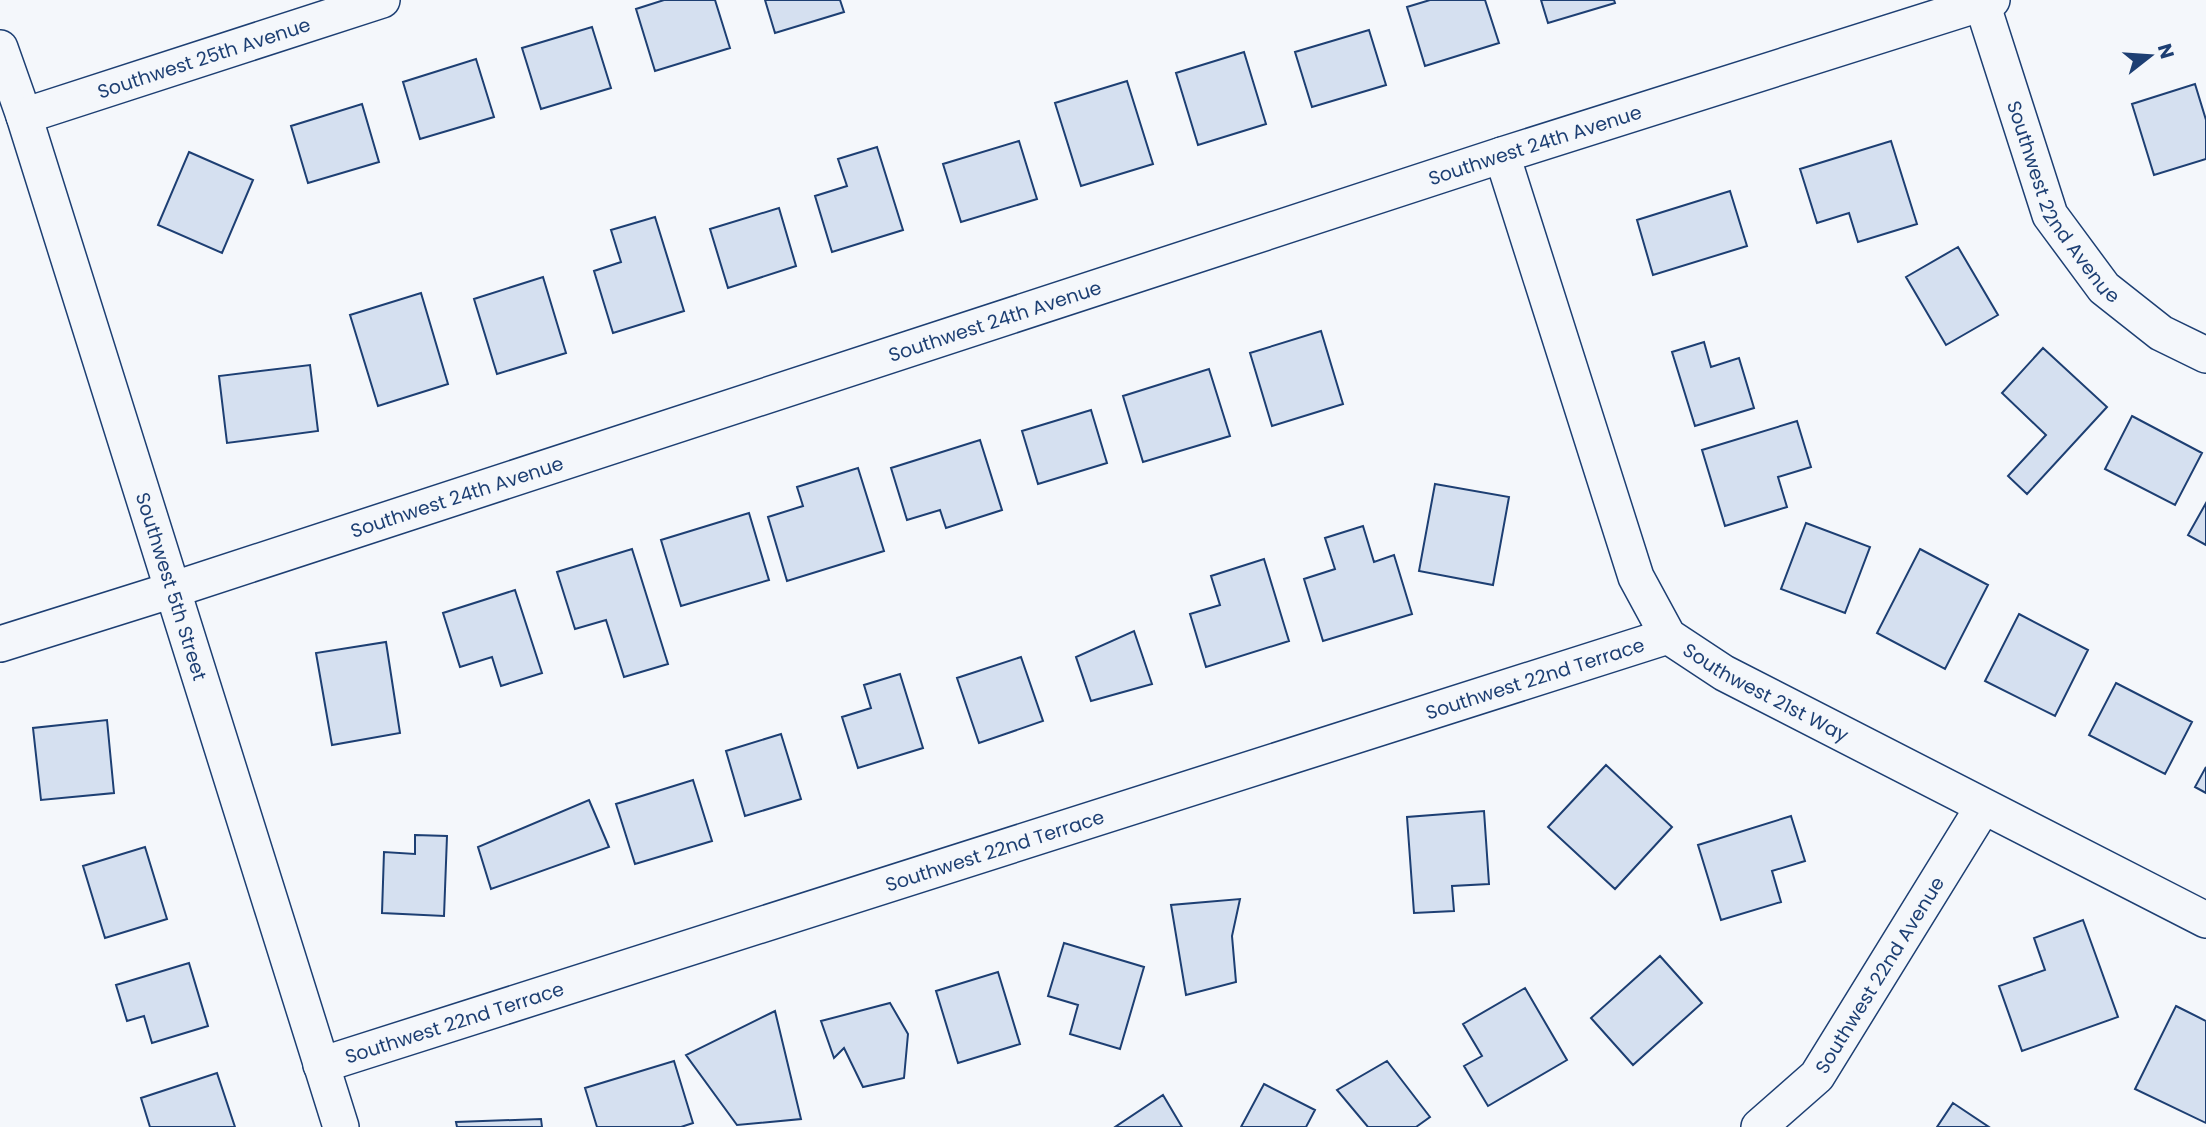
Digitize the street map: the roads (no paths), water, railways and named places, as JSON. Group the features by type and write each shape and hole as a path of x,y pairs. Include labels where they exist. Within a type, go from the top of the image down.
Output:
{"street":[{"name":"Southwest 25th Avenue","path":"24,116 382,0"},
{"name":"Southwest 24th Avenue","path":"0,644 1502,155 1985,1"},
{"name":"Southwest 22nd Avenue","path":"1985,1 2050,215 2104,288 2161,333 2206,355"},
{"name":"Southwest 5th Street","path":"0,48 24,116 341,1127"},
{"name":"Southwest 21st Way","path":"1502,155 1636,577 1668,636 1724,673 2206,920"},
{"name":"Southwest 22nd Terrace","path":"321,1065 1668,636"},
{"name":"Southwest 22nd Avenue","path":"1759,1127 1817,1076 1983,807"}]}
